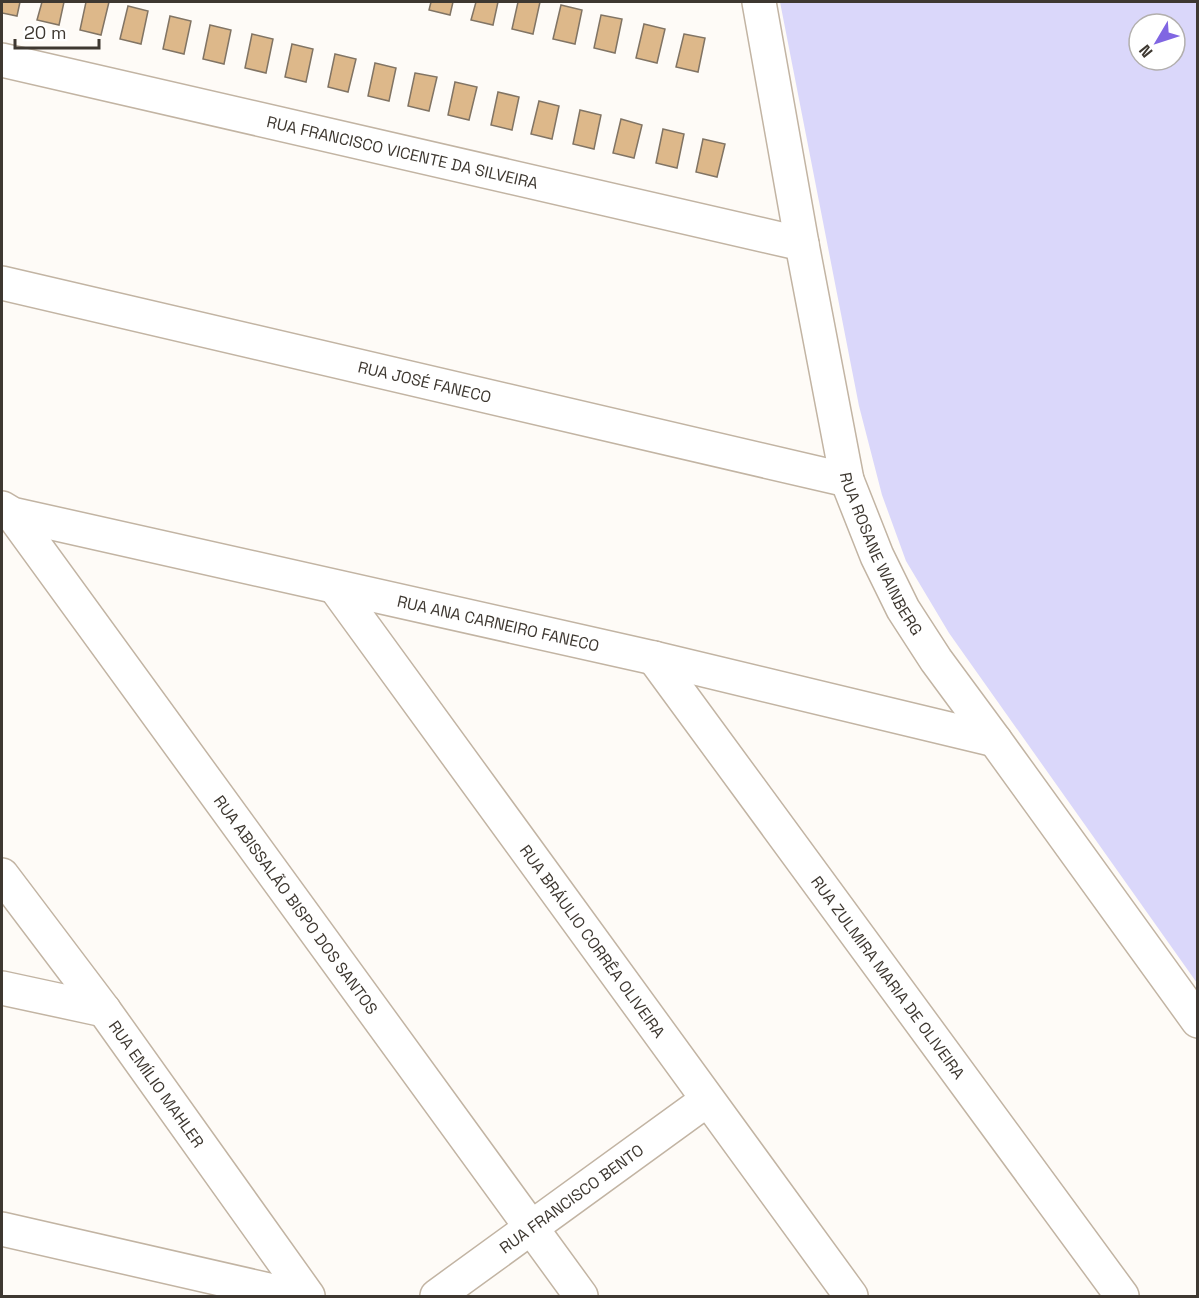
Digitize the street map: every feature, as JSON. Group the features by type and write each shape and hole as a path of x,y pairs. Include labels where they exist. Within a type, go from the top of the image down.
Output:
{"street":[{"name":"RUA ROSANE WAINBERG","path":"750,4 802,244 848,480 877,556 903,609 936,660 1197,1021"},
{"name":"RUA FRANCISCO VICENTE DA SILVEIRA","path":"2,60 802,244"},
{"name":"RUA JOSÉ FANECO","path":"2,283 848,480"},
{"name":"RUA ANA CARNEIRO FANECO","path":"7,511 654,658 995,740"},
{"name":"RUA ABISSALÃO BISPO DOS SANTOS","path":"7,511 580,1296"},
{"name":"RUA BRÁULIO CORRÊA OLIVEIRA","path":"335,587 851,1296"},
{"name":"RUA ZULMIRA MARIA DE OLIVEIRA","path":"654,658 1122,1296"},
{"name":"RUA EMÍLIO MAHLER","path":"2,875 104,1010 308,1296"},
{"path":"2,988 104,1010"},
{"name":"RUA FRANCISCO BENTO","path":"437,1296 707,1100"},
{"path":"2,1229 296,1296"}],"shaded area":[{"path":"780,2 1197,2 1197,983 949,633 906,561 882,495 859,406"}],"building":[{"path":"2,2 20,2 17,16 2,13"},
{"path":"42,2 64,2 59,25 37,20"},
{"path":"86,2 109,2 101,35 80,30"},
{"path":"431,2 453,2 450,15 429,10"},
{"path":"476,2 498,2 493,25 471,20"},
{"path":"518,2 540,2 533,34 512,29"},
{"path":"561,5 582,10 575,44 553,39"},
{"path":"128,6 148,11 141,44 120,39"},
{"path":"601,15 622,19 615,53 594,48"},
{"path":"170,16 191,21 184,54 163,49"},
{"path":"644,24 665,29 657,63 636,58"},
{"path":"210,25 231,30 224,64 203,59"},
{"path":"252,34 273,39 266,73 245,68"},
{"path":"684,34 705,38 698,72 676,67"},
{"path":"292,44 313,49 306,82 285,77"},
{"path":"335,54 356,59 348,92 328,87"},
{"path":"375,63 396,68 389,101 368,96"},
{"path":"415,73 437,77 429,111 408,106"},
{"path":"455,82 477,87 469,120 448,115"},
{"path":"498,92 519,97 512,130 491,125"},
{"path":"539,101 559,106 552,139 531,134"},
{"path":"580,110 601,115 594,149 573,144"},
{"path":"621,119 642,125 634,158 613,153"},
{"path":"663,129 684,134 677,168 656,163"},
{"path":"703,139 725,144 717,177 696,172"}]}
